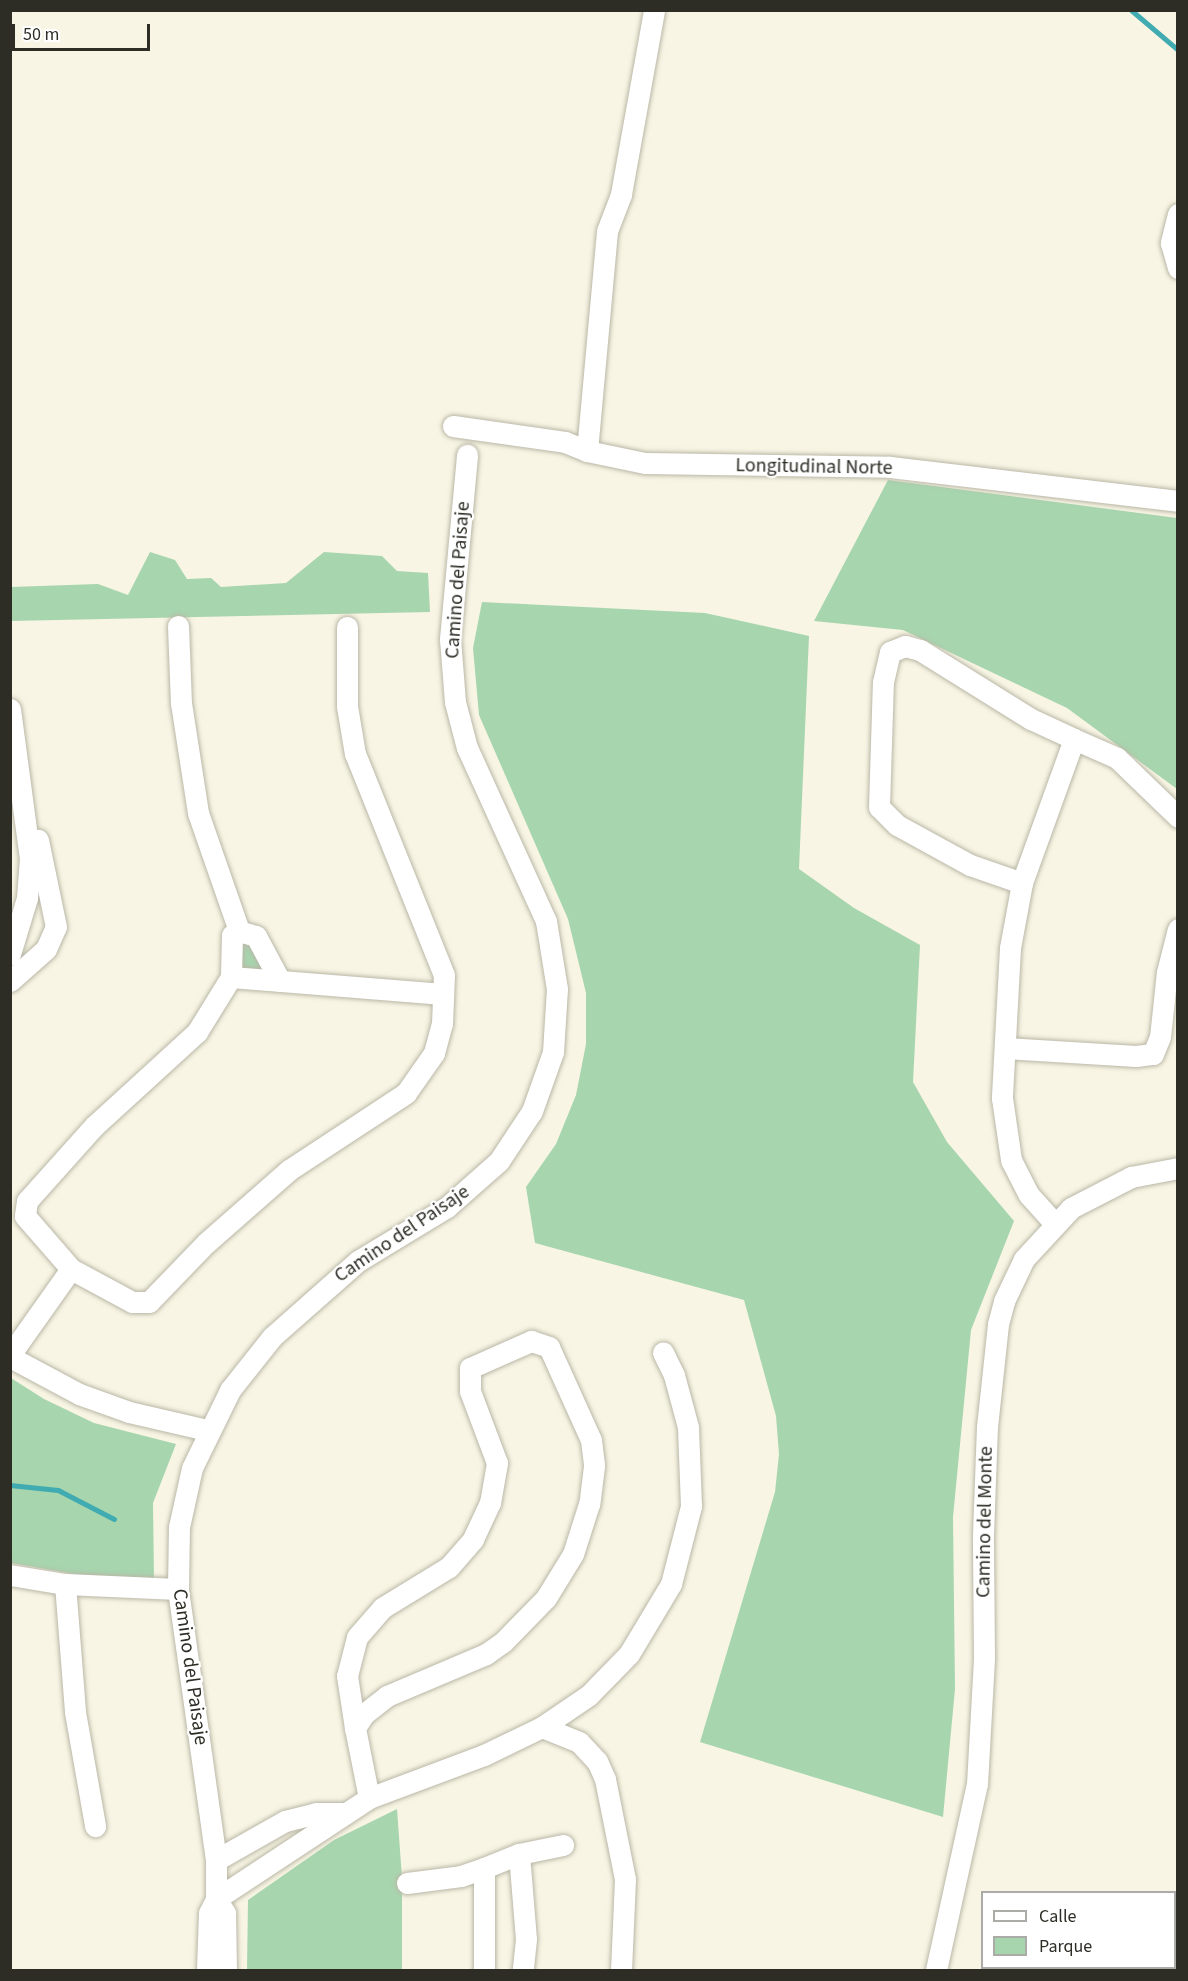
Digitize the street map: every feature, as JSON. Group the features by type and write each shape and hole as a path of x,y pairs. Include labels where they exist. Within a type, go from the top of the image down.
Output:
{"street":[{"path":"587,451 607,231 621,194 654,10"},
{"path":"1178,214 1171,243 1178,268"},
{"name":"Longitudinal Norte","path":"453,426 565,442 587,451 645,463 890,467 1178,501"},
{"name":"Camino del Paisaje","path":"207,1971 209,1913 216,1899 216,1860 178,1589 183,1500 207,1430 249,1363 301,1307 358,1261 447,1207 486,1175 522,1129 547,1072 557,1010 556,969 546,921 467,748 455,702 450,639 467,455"},
{"path":"178,626 181,703 198,813 239,931"},
{"path":"280,981 262,942 250,931 239,931 231,940 231,977 197,1032 94,1125 23,1208 30,1223 71,1269 132,1302 143,1304 154,1298 206,1243 289,1170 406,1093 434,1053 442,1024 444,975 431,935 355,754 347,706 347,627"},
{"path":"1022,884 970,865 897,825 883,813 878,796 887,657 905,646 920,650 1031,718 1117,758 1178,817"},
{"path":"10,709 27,817 30,878 23,919 10,954"},
{"path":"1054,1223 1020,1179 1005,1140 1002,1098 1010,948 1022,884 1074,739"},
{"path":"10,981 46,949 56,927 45,867 36,834 27,817"},
{"path":"1005,1048 1136,1056 1154,1054 1160,1037 1167,972 1178,929"},
{"path":"231,977 443,994"},
{"name":"Camino del Monte","path":"936,1971 977,1784 984,1658 983,1535 987,1427 998,1324 1024,1259 1054,1223 1110,1185 1178,1168"},
{"path":"71,1269 10,1356 79,1394 129,1412 207,1430"},
{"path":"355,1728 364,1714 387,1696 486,1654 503,1642 546,1598 573,1554 589,1504 593,1452 587,1428 549,1347 531,1341 470,1368 470,1391 497,1463 490,1503 473,1539 449,1567 382,1608 357,1637 346,1676 355,1728 369,1798"},
{"path":"216,1899 369,1798 484,1755 542,1727 590,1695 629,1654 660,1608 680,1559 691,1506 692,1453 683,1401 663,1352"},
{"path":"10,1575 65,1584 178,1589"},
{"path":"65,1584 75,1712 95,1826"},
{"path":"542,1727 579,1742 597,1761 605,1779 625,1879 621,1971"},
{"path":"216,1860 293,1818 316,1813 346,1813"},
{"path":"407,1883 461,1876 519,1854 563,1845"},
{"path":"519,1854 526,1939 523,1971"},
{"path":"484,1868 484,1971"},
{"name":"Camino del Paisaje","path":"216,1899 225,1913 226,1971"}],"green space":[{"path":"888,480 1177,518 1177,789 1067,708 903,630 814,621"},
{"path":"150,552 175,560 187,579 211,578 221,587 286,583 324,552 382,556 397,571 428,573 430,612 11,621 11,587 98,584 128,595"},
{"path":"482,602 705,613 809,636 799,869 854,908 920,945 913,1082 947,1142 1014,1221 971,1330 953,1517 955,1689 943,1817 700,1742 775,1492 779,1454 776,1416 744,1300 535,1243 526,1187 556,1144 576,1095 586,1044 586,993 568,919 479,715 473,648"},
{"path":"245,938 269,975 235,971 236,940"},
{"path":"11,1378 44,1399 94,1423 176,1444 153,1503 154,1581 103,1579 11,1563"},
{"path":"397,1809 402,1878 402,1970 247,1970 248,1900 334,1840"}],"waterway":[{"path":"1131,10 1178,50"},
{"path":"10,1485 58,1490 114,1519"}]}
